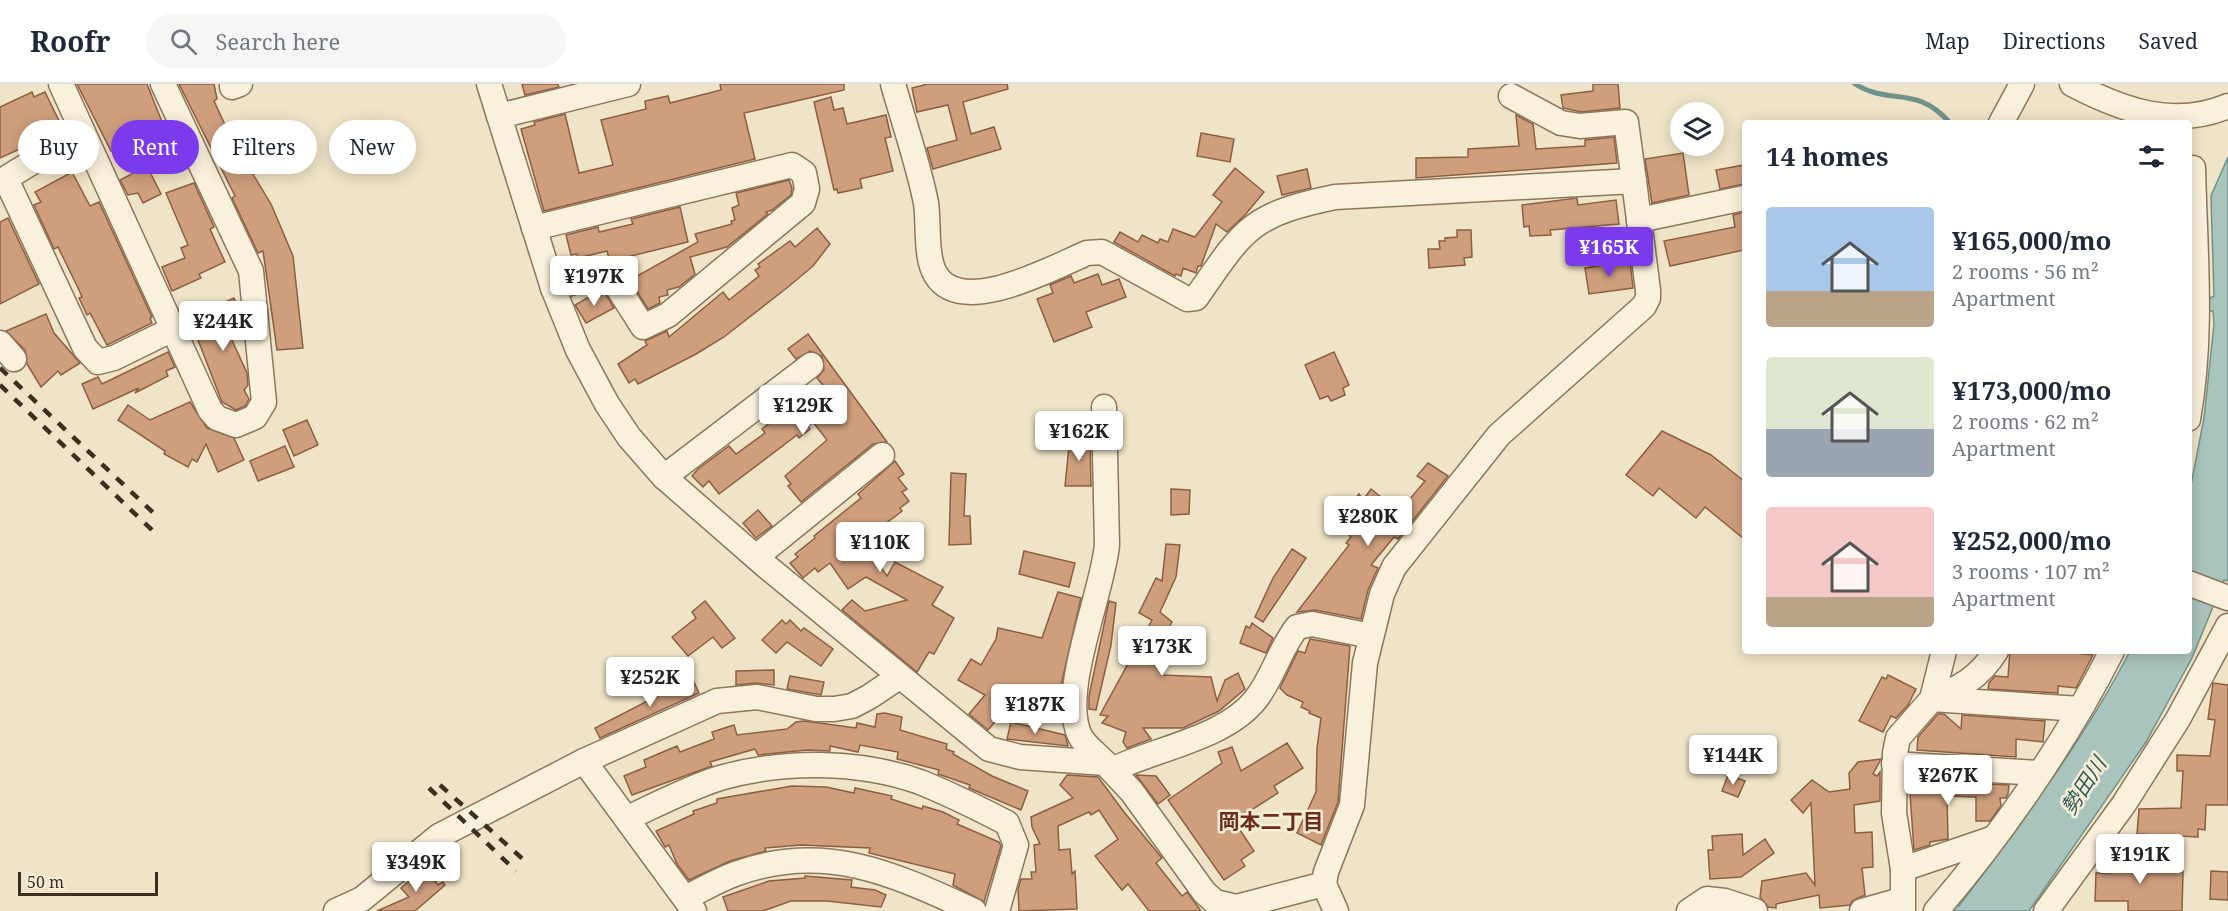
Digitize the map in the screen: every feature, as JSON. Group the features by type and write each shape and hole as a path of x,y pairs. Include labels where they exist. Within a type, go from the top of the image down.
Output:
{"street":[{"path":"61,84 76,120"},
{"path":"99,171 210,410 218,418 236,425 255,417 264,402 251,271 163,84"},
{"path":"489,84 552,288 578,350 607,404 629,437 664,477 756,557 989,748 1020,757 1108,766 1212,731 1240,713 1256,699 1284,645 1297,627 1312,624 1371,636"},
{"path":"499,116 628,84"},
{"path":"893,84 926,203 935,275 946,286 964,292 984,292 1087,253 1102,252 1186,299 1196,298 1236,239 1272,214 1304,204 1335,197 1634,181"},
{"path":"2003,120 2022,84"},
{"path":"2072,84 2119,107 2154,116 2188,117 2228,106"},
{"path":"1336,911 1323,884 1352,804 1365,663 1382,594 1394,567 1499,435 1644,306 1648,298 1626,122 1580,126 1561,123 1511,96"},
{"path":"534,228 792,165 804,173 807,189 803,203 669,315 643,327 608,272 552,288"},
{"path":"2192,388 2197,370 2193,168"},
{"path":"18,171 3,180 85,348 98,362 114,358 173,329"},
{"path":"1639,220 1742,198"},
{"path":"664,477 811,365"},
{"path":"1104,407 1107,546 1105,568 1073,691 1075,719 1080,737 1132,792 1209,897 1226,906 1236,908 1271,905 1323,884"},
{"path":"756,557 882,455"},
{"path":"2192,584 2227,597"},
{"path":"2046,911 2124,804 2172,728 2228,626"},
{"path":"1862,911 1903,905 1902,868 1894,813 1894,764 1898,738 1932,699 1943,654"},
{"path":"1932,699 1959,689 1986,667 1994,654"},
{"path":"1936,911 1960,883 2039,773 2080,709 2110,654"},
{"path":"344,909 362,899 439,836 584,761 717,701 757,697 816,709 834,709 852,706 899,676"},
{"path":"1932,699 2080,709"},
{"path":"584,761 690,905 734,874 764,865 795,860 868,866 907,879 974,911"},
{"path":"1894,764 2039,773"},
{"path":"627,818 721,778 780,767 840,766 869,770 918,782 1007,823 1016,845 997,911"},
{"path":"1902,868 1991,839"},
{"path":"1689,911 1707,899 1725,901 1753,911"}],"water":[{"name":"勢田川","path":"2228,157 2228,581 2224,580 2192,658 2146,742 2029,911 1952,911 1950,909 1954,903 1959,906 2050,782 2092,718 2128,654 2192,654 2192,480 2204,418 2214,324 2213,311 2192,308 2214,296 2211,196"}],"building":[{"path":"77,84 147,84 161,120 111,120 111,151 99,127 99,120 95,120"},
{"path":"179,84 214,84 217,99 214,101 223,120 211,120 211,148"},
{"path":"522,84 558,84 559,87 525,95"},
{"path":"720,84 844,84 844,90 744,113 755,159 544,211 521,129 535,125 534,122 565,114 579,173 613,165 601,120 646,109 645,101 668,96 670,103 721,90"},
{"path":"928,84 1007,84 1008,89 963,102 971,134 994,127 1001,149 933,169 927,148 957,140 948,105 917,112 912,88"},
{"path":"1593,84 1618,84 1620,108 1581,112 1563,108 1561,95 1593,91"},
{"path":"32,92 34,97 45,92 59,120 18,120 18,150 0,158 0,107"},
{"path":"831,97 834,110 843,108 847,124 886,115 891,137 885,138 893,171 860,179 862,188 838,193 837,189 834,190 814,102"},
{"path":"1516,115 1533,124 1536,149 1585,146 1585,140 1614,137 1617,163 1416,178 1416,158 1468,157 1468,149 1519,146"},
{"path":"1201,133 1234,139 1230,162 1197,156"},
{"path":"1670,155 1683,156 1689,195 1652,203 1645,159"},
{"path":"1742,165 1742,184 1720,189 1716,170"},
{"path":"1235,168 1264,192 1227,232 1216,224 1201,266 1198,266 1196,273 1183,268 1181,276 1176,274 1175,276 1114,242 1120,232 1138,242 1142,235 1158,243 1160,239 1168,242 1173,229 1195,237 1222,202 1213,195"},
{"path":"1307,169 1311,188 1282,195 1277,176"},
{"path":"68,174 73,174 90,206 99,202 152,317 150,318 152,323 107,345 90,313 87,315 79,298 82,297 58,247 54,249 34,205 41,202 35,192"},
{"path":"132,174 151,174 161,194 143,203 138,193 128,195 120,180"},
{"path":"224,174 253,174 271,204 293,256 303,348 277,350 263,251 258,253 232,198 235,196"},
{"path":"789,180 792,188 791,195 766,212 768,214 727,247 690,257 695,274 679,287 667,290 668,295 659,297 660,303 648,309 630,280 698,242 695,234 732,224 731,221 735,220 732,208 739,205 736,193"},
{"path":"194,183 214,227 210,229 225,262 199,274 201,278 172,291 162,267 185,258 181,248 188,245 166,193"},
{"path":"1577,198 1578,205 1616,200 1619,224 1550,230 1551,235 1530,236 1529,226 1524,227 1522,205"},
{"path":"680,207 688,242 615,260 609,258 607,251 578,258 577,254 571,255 566,235 598,227 599,232 633,224 631,219"},
{"path":"1742,213 1742,250 1670,266 1664,241 1735,227 1733,215"},
{"path":"8,218 39,284 0,304 0,222"},
{"path":"817,228 830,244 813,266 788,287 724,337 696,354 638,384 635,379 629,383 618,364 647,345 645,341 667,331 669,337 723,292 729,300 759,276 755,270 760,267 758,264 790,241 795,247"},
{"path":"1457,230 1471,230 1472,257 1464,258 1465,265 1429,268 1428,249 1440,249 1439,241 1457,237"},
{"path":"1630,261 1633,288 1589,294 1585,268"},
{"path":"1098,274 1102,285 1119,279 1126,297 1086,312 1092,327 1054,342 1037,299 1053,293 1050,285 1071,276 1074,283"},
{"path":"605,293 614,308 586,323 575,305 594,294 596,298"},
{"path":"234,298 242,321 233,324 237,333 230,336 247,373 248,385 244,390 249,399 245,406 236,410 222,402 193,327 193,320 203,316 201,313"},
{"path":"46,314 54,333 80,363 61,375 58,371 41,387 27,364 25,350 6,331"},
{"path":"808,334 887,442 873,444 801,502 788,486 791,484 785,476 827,440 813,422 808,426 810,429 799,438 797,435 719,494 709,481 703,487 692,476 698,469 729,446 736,454 765,433 762,429 781,414 777,409 788,400 797,412 826,389 817,378 824,370 822,356 810,351 796,359 788,349"},
{"path":"168,352 175,367 166,371 168,376 135,393 139,388 93,409 82,384 98,377 102,384"},
{"path":"1334,352 1349,385 1343,388 1345,395 1331,401 1328,396 1320,399 1305,365"},
{"path":"190,402 207,428 234,438 244,460 218,472 206,444 197,462 192,459 188,467 164,454 165,451 118,420 128,405 150,420"},
{"path":"307,420 318,445 294,456 283,430"},
{"path":"1662,431 1711,455 1742,479 1742,537 1705,507 1696,518 1659,488 1653,496 1626,475"},
{"path":"1070,436 1090,437 1091,486 1065,486"},
{"path":"285,446 294,467 258,481 250,461"},
{"path":"895,461 904,474 898,478 907,489 902,492 909,501 900,508 902,511 863,541 887,576 895,562 943,587 932,605 954,618 934,654 929,652 917,672 842,610 852,600 865,611 907,600 866,577 848,589 830,563 818,572 815,568 803,578 790,563 798,557 795,554 861,498 858,494"},
{"path":"1428,463 1448,476 1398,539 1394,537 1371,565 1378,568 1368,590 1361,619 1315,610 1297,612 1349,545 1346,543 1351,537 1344,530 1348,525 1339,517 1359,494 1363,500 1371,489 1399,512 1425,481 1417,476"},
{"path":"951,473 966,474 964,516 970,516 971,544 949,545"},
{"path":"1171,489 1190,490 1189,514 1171,515"},
{"path":"758,510 772,526 756,538 743,523"},
{"path":"1166,544 1180,545 1176,577 1160,612 1172,622 1166,633 1175,639 1160,667 1166,668 1162,675 1211,677 1217,701 1225,680 1238,673 1245,689 1219,711 1183,728 1143,728 1151,739 1127,748 1123,742 1126,732 1102,723 1108,716 1100,715 1152,620 1139,613 1156,578 1162,581"},
{"path":"1292,549 1306,558 1263,622 1255,617 1273,578"},
{"path":"1024,551 1075,563 1069,587 1019,574"},
{"path":"1058,592 1081,598 1056,707 1019,694 988,730 969,714 985,695 958,680 971,659 981,665 996,639 998,628 1042,638"},
{"path":"705,601 735,638 722,648 713,637 688,656 672,637 696,618 692,612"},
{"path":"1109,601 1116,603 1111,645 1096,710 1089,709 1089,696"},
{"path":"782,620 786,624 790,620 801,631 804,628 833,649 821,666 787,642 776,653 762,640"},
{"path":"1252,623 1273,638 1266,653 1240,643 1246,626 1250,628"},
{"path":"1310,639 1350,646 1338,802 1321,845 1297,833 1316,792 1317,748 1321,718 1309,713 1310,711 1301,707 1303,702 1287,695 1280,688 1298,651 1305,653"},
{"path":"2010,654 2093,655 2076,688 2058,686 2058,693 1988,689 1989,683 1995,676 2008,677"},
{"path":"774,670 774,685 756,683 736,685 736,671"},
{"path":"1888,675 1916,689 1908,705 1896,718 1891,716 1883,732 1859,721 1882,677 1886,679"},
{"path":"790,676 824,682 821,695 787,689"},
{"path":"692,678 699,693 600,738 595,728"},
{"path":"2213,683 2228,685 2228,805 2206,805 2205,830 2198,829 2198,837 2137,834 2139,809 2181,808 2183,771 2177,771 2177,755 2210,756 2215,720 2208,719"},
{"path":"885,713 902,717 900,730 947,744 946,749 954,752 953,754 992,776 1028,791 1021,810 969,788 970,785 938,774 939,770 897,759 898,752 860,745 858,752 830,746 830,751 807,750 758,755 755,749 710,762 712,766 632,795 624,776 646,767 644,760 677,746 680,752 714,739 712,732 734,725 737,735 787,729 796,722 804,721 856,728 857,723 875,727 877,714"},
{"path":"1938,714 1944,714 1961,729 1962,715 2045,721 2043,742 2016,739 2016,757 1917,750 1918,737"},
{"path":"1011,722 1065,735 1068,746 1007,739"},
{"path":"1287,743 1303,768 1274,786 1278,793 1234,821 1254,851 1241,860 1245,866 1224,880 1168,800 1222,763 1218,752 1232,747 1241,771"},
{"path":"1881,759 1873,774 1877,776 1880,772 1880,801 1854,805 1855,833 1872,832 1873,867 1862,868 1865,895 1852,901 1850,905 1820,908 1819,895 1776,904 1776,908 1768,907 1760,897 1762,881 1806,873 1815,885 1811,803 1803,813 1791,800 1812,780 1829,792 1850,789 1849,773 1858,762"},
{"path":"1067,775 1098,777 1162,858 1156,863 1182,896 1187,892 1201,911 1149,911 1128,884 1122,890 1095,856 1118,839 1099,810 1058,826 1059,850 1070,849 1072,874 1075,871 1077,909 1019,911 1018,889 1021,879 1032,879 1031,872 1036,872 1034,845 1040,844 1032,827 1031,817 1073,798 1060,785"},
{"path":"1136,775 1156,776 1170,795 1158,804"},
{"path":"1728,775 1745,781 1738,797 1722,791"},
{"path":"1909,780 2009,785 2006,798 2000,798 2001,806 1990,821 1976,821 1976,797 1947,796 1948,839 1930,842 1930,845 1914,850"},
{"path":"792,786 826,787 854,793 855,788 892,796 891,799 922,809 923,806 943,812 959,820 957,824 999,842 1001,846 984,902 953,885 955,874 869,853 870,848 801,845 765,848 766,851 730,861 689,880 677,864 669,845 665,847 656,831 694,814 693,811 717,803 717,799"},
{"path":"1742,834 1743,855 1765,839 1774,853 1741,877 1710,879 1708,850 1713,850 1712,836"},
{"path":"2111,846 2127,847 2126,862 2161,863 2161,872 2183,872 2182,911 2128,911 2128,901 2095,901 2096,873 2111,873"},
{"path":"424,868 438,885 443,882 445,885 415,911 377,911 409,897 401,888"},
{"path":"2211,871 2228,872 2228,900 2210,899"},
{"path":"805,876 852,880 851,887 875,890 886,895 881,907 827,901 791,901 763,911 728,911 723,897 769,881 805,878"}],"waterway":[{"path":"1855,84 1880,94 1914,99 1938,111 1947,120"}],"railway":[{"path":"0,368 160,519"},
{"path":"0,385 153,531"},
{"path":"440,785 525,861"},
{"path":"429,788 516,871"}],"district":[{"name":"岡本二丁目","path":"1271,822"}]}
